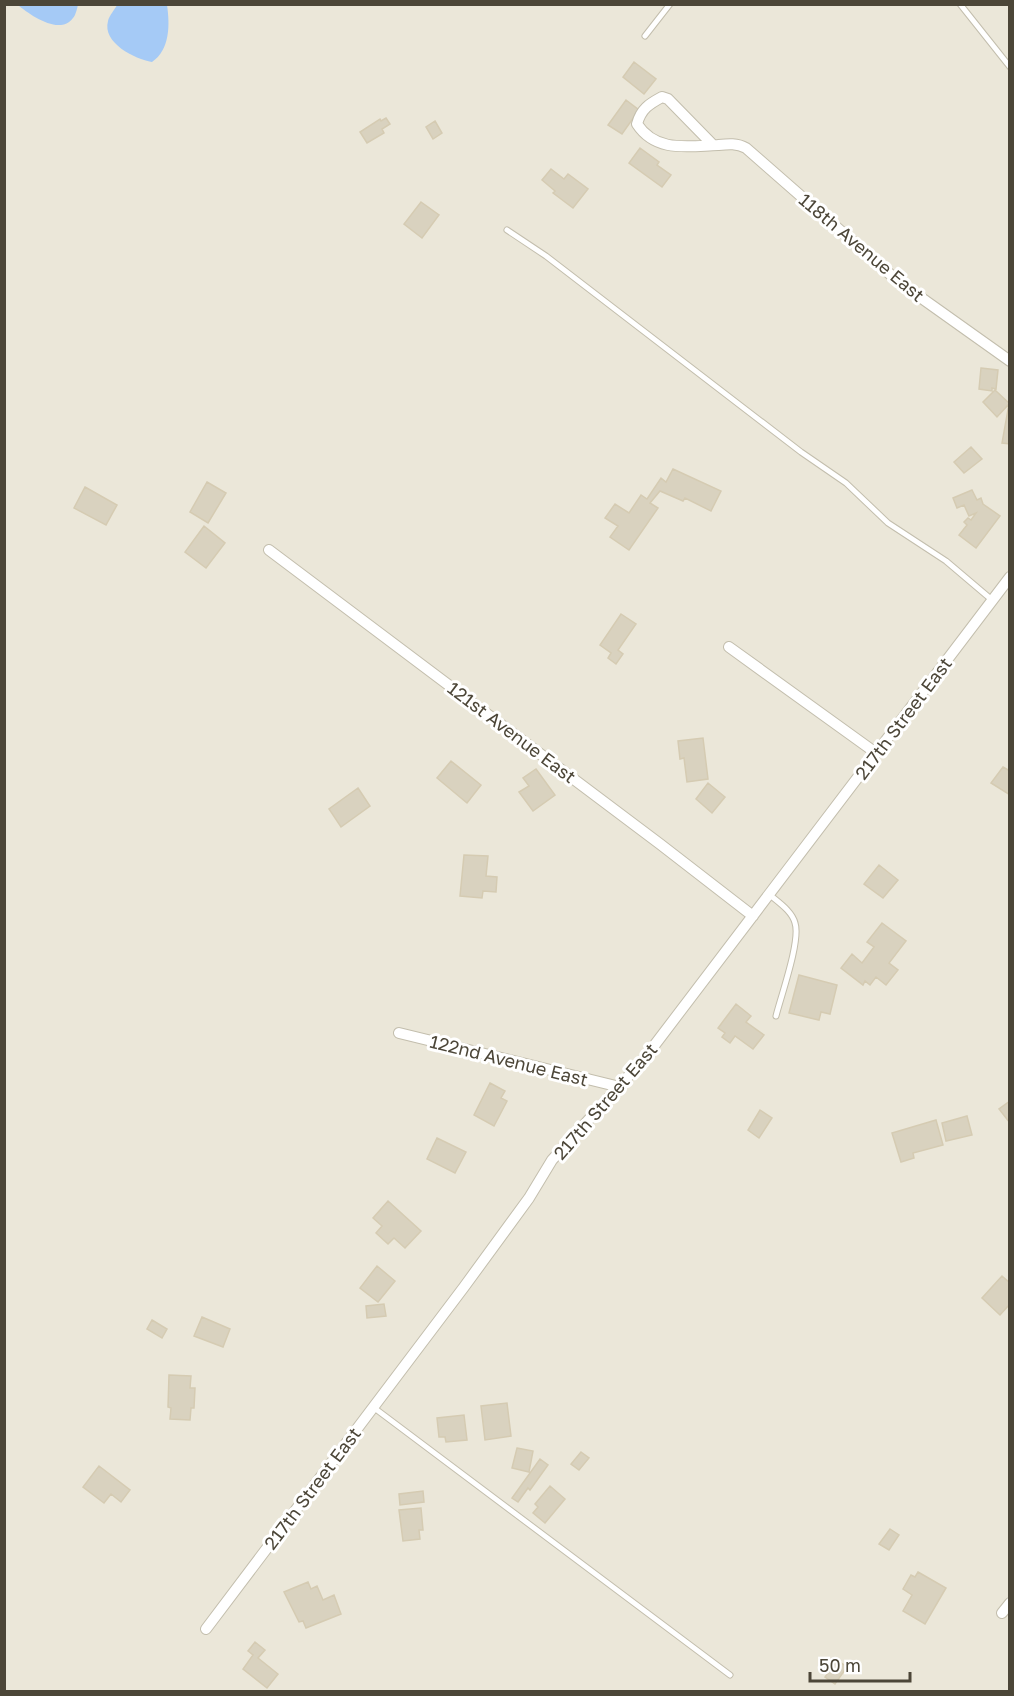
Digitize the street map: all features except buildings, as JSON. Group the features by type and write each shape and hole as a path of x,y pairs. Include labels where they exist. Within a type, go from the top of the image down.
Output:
{"street":[{"name":"118th Avenue East","path":"713,145 668,99 662,97 650,103 640,113 637,123 643,133 654,141 669,147 740,145 746,148 899,282 1010,361"},
{"name":"121st Avenue East","path":"269,550 753,916"},
{"name":"217th Street East","path":"206,1629 529,1198 552,1160 575,1132 644,1059 1010,577"},
{"path":"729,646 876,753"},
{"name":"122nd Avenue East","path":"399,1033 620,1087"},
{"path":"1002,1613 1010,1603"}],"lane":[{"path":"645,36 670,4"},
{"path":"960,4 1010,67"},
{"path":"507,230 546,256 794,446 846,483 880,517 902,534 946,561 992,600"},
{"path":"770,894 789,912 795,922 797,936 776,1016"},
{"path":"373,1407 730,1675"}],"shaded area":[{"path":"5,5 1009,5 1009,1691 5,1691"}],"water":[{"path":"18,5 78,5 73,18 61,25 45,22"},
{"path":"117,5 167,5 168,29 165,44 158,57 152,62 129,54 121,49 110,36 107,29 108,21"}]}
